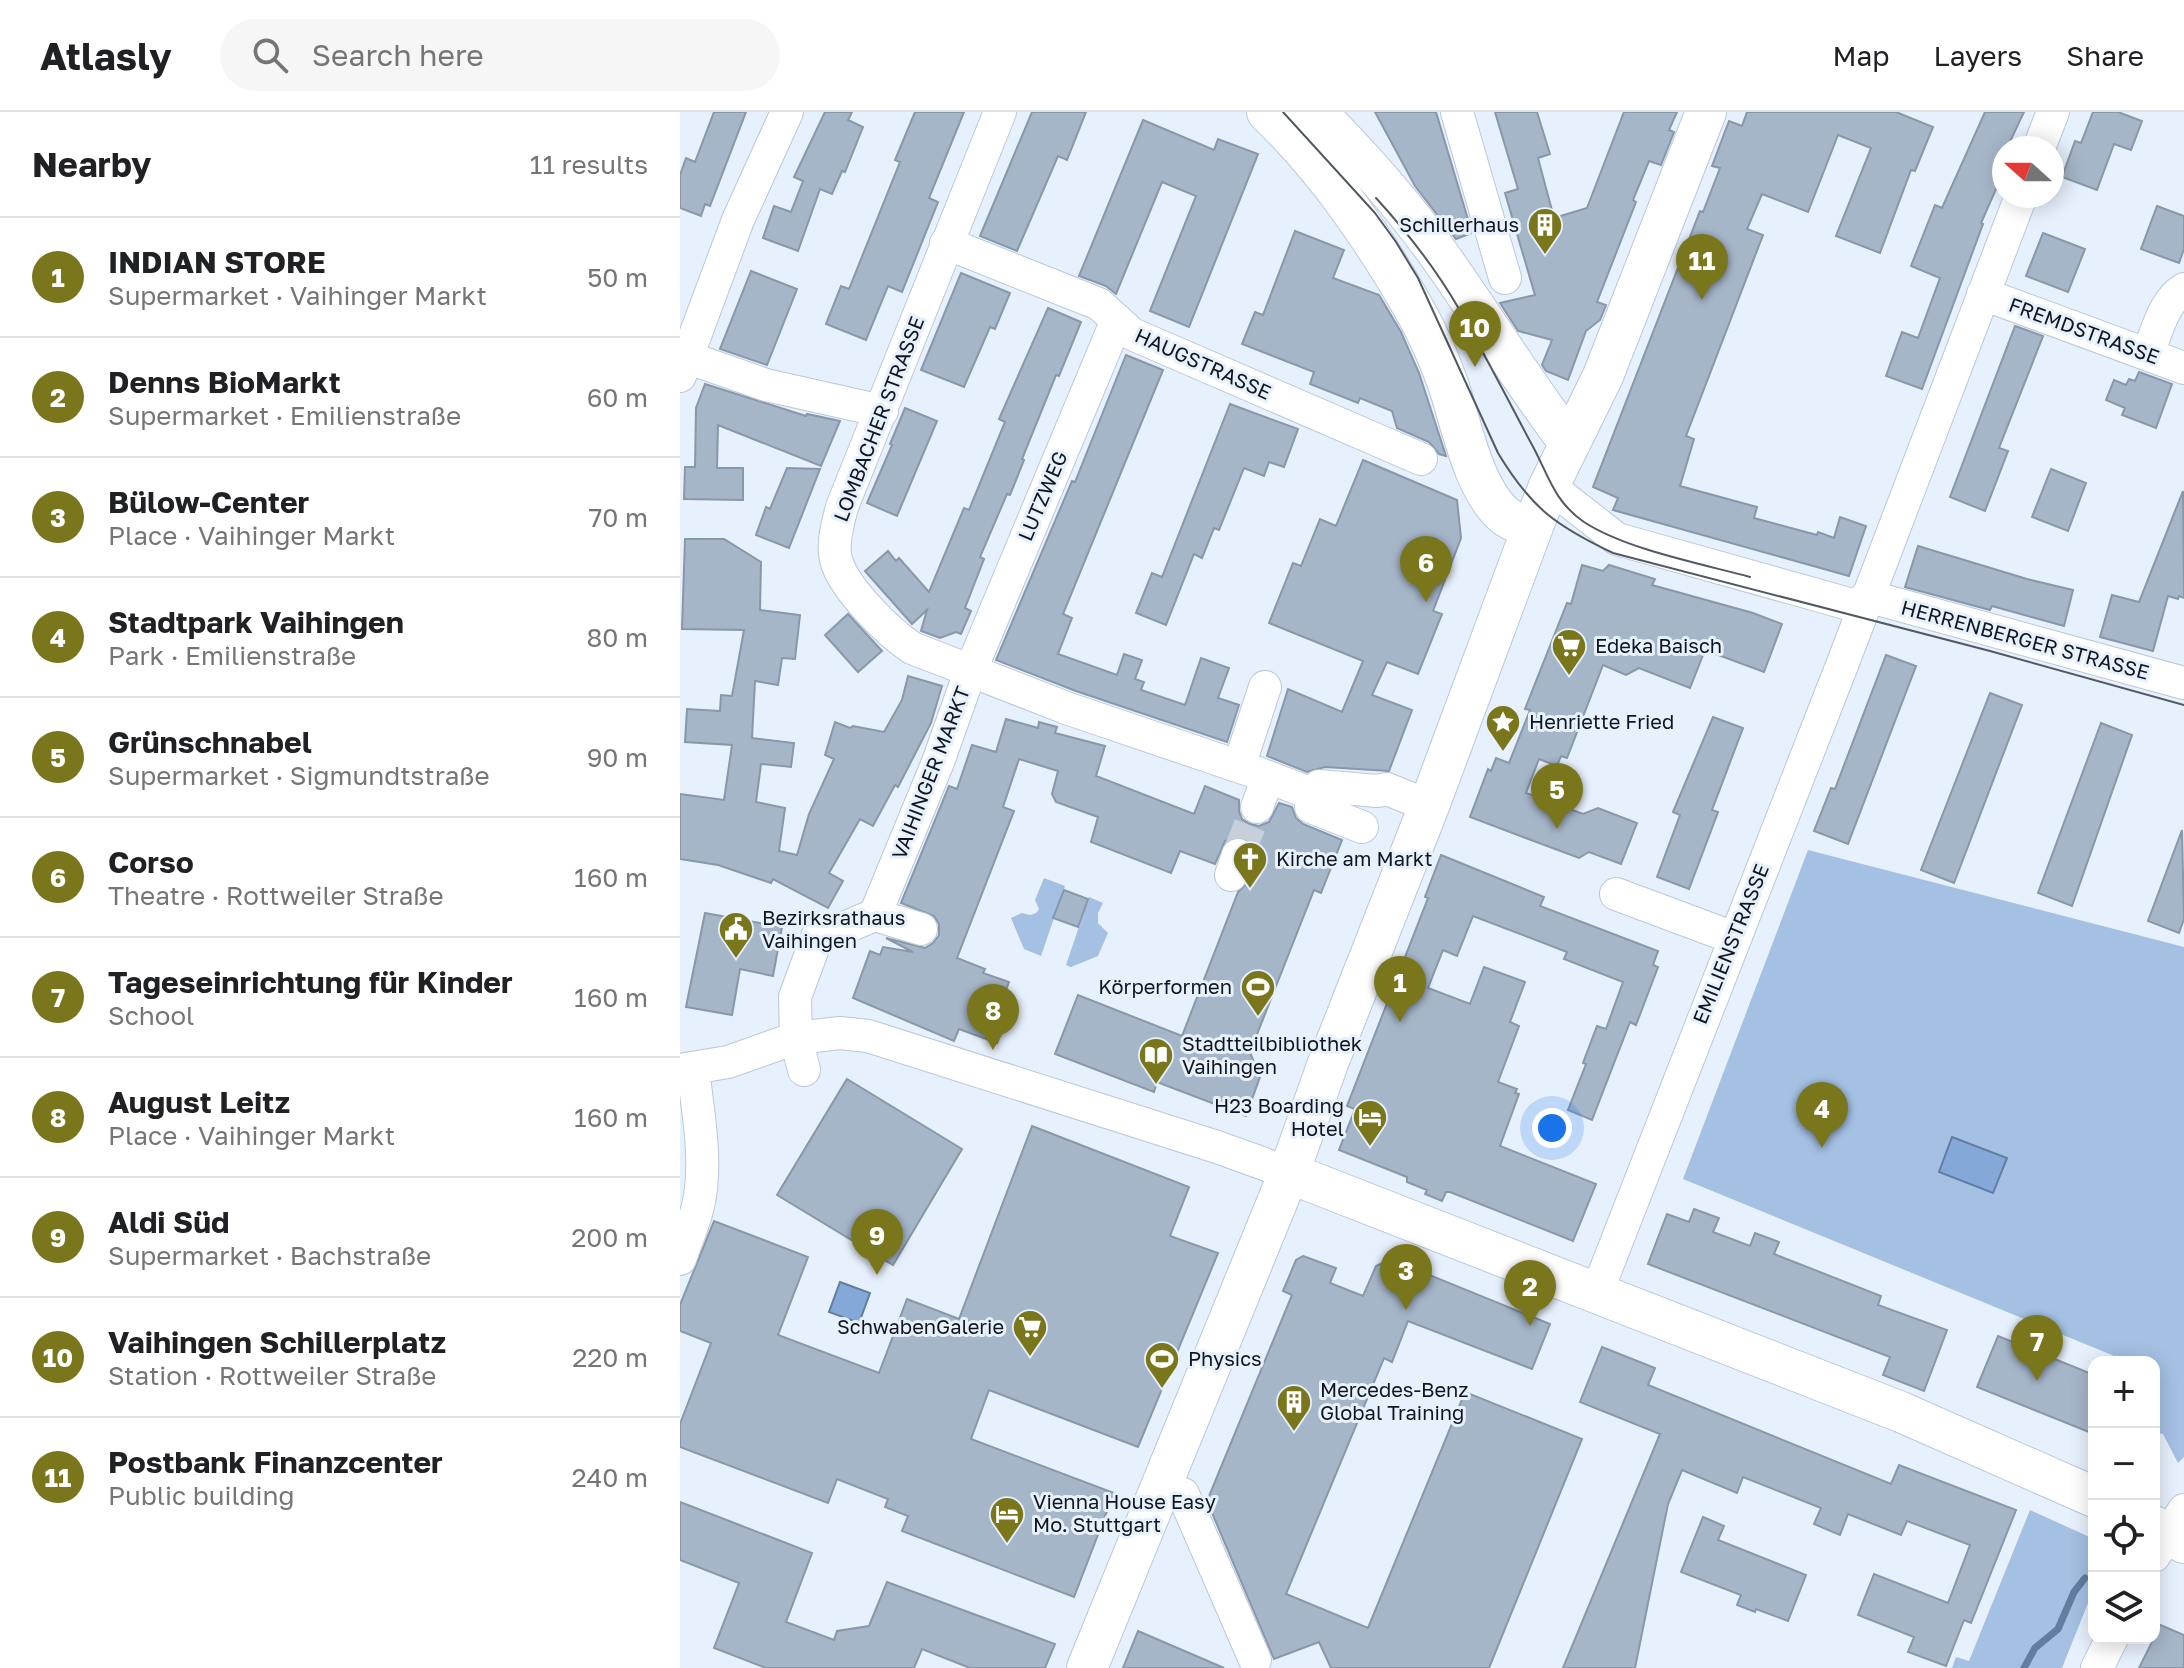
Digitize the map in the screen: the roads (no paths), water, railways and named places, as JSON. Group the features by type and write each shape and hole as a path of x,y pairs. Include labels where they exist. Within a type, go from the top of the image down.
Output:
{"main road":[{"path":"1267,112 1332,182 1375,245 1418,316 1446,379 1468,448 1494,504 1506,517 1532,529"},
{"path":"1316,112 1360,158 1435,249 1537,401 1570,444"},
{"path":"1097,1642 1289,1173 1328,1063 1549,486 1603,376 1706,112"},
{"path":"1289,1173 1901,1412 2088,1494"}],"street":[{"path":"787,112 738,220 683,367 882,411"},
{"name":"LOMBACHER STRASSE","path":"970,672 912,648 896,638 848,584 836,561 836,532 842,507 1000,112"},
{"path":"1457,112 1505,278"},
{"path":"2044,136 2053,112"},
{"name":"EMILIENSTRASSE","path":"1597,1292 2016,208"},
{"name":"HAUGSTRASSE","path":"946,243 1099,304 1132,334 1421,459"},
{"path":"2148,353 2168,305 2184,289"},
{"name":"FREMDSTRASSE","path":"1983,294 2184,368"},
{"name":"LUTZWEG","path":"970,672 1117,320"},
{"name":"HERRENBERGER STRASSE","path":"1549,486 1617,539 2184,683"},
{"name":"VAIHINGER MARKT","path":"875,915 938,762 970,672 1315,795 1311,807 1362,827"},
{"path":"1257,807 1254,771 1265,687"},
{"path":"1315,795 1319,786 1377,791 1387,789 1429,806"},
{"path":"1616,894 1734,938"},
{"path":"804,1070 796,1038 795,997 819,932 846,927 875,915 921,929"},
{"path":"680,1259 698,1206 701,1184 686,1070 728,1062 796,1038 840,1033 868,1036 1033,1101 1217,1147 1289,1173"},
{"path":"1161,1485 1183,1494 1255,1660"},
{"path":"2097,1668 2109,1644"}],"waterway":[{"path":"2024,1668 2035,1648 2058,1629 2074,1592 2085,1578"}],"tunnel":[{"path":"1238,855 1257,807"}],"tram line":[{"path":"1283,112 1375,213 1396,242 1418,278 1498,453 1534,502 1560,524 1613,553 2184,705"},
{"path":"1376,198 1420,251 1450,294 1565,505 1584,522 1620,540 1750,577"}],"place":[{"name":"Schillerhaus","path":"1545,256"},
{"name":"Postbank Finanzcenter","path":"1702,300"},
{"name":"Vaihingen Schillerplatz","path":"1475,367"},
{"name":"Corso","path":"1426,602"},
{"name":"Edeka Baisch","path":"1569,677"},
{"name":"Henriette Fried","path":"1503,753"},
{"name":"Grünschnabel","path":"1557,829"},
{"name":"Kirche am Markt","path":"1250,890"},
{"name":"Bezirksrathaus Vaihingen","path":"736,960"},
{"name":"Körperformen","path":"1258,1018"},
{"name":"INDIAN STORE","path":"1400,1022"},
{"name":"August Leitz","path":"993,1050"},
{"name":"Stadtteilbibliothek Vaihingen","path":"1156,1086"},
{"name":"H23 Boarding Hotel","path":"1370,1148"},
{"name":"Stadtpark Vaihingen","path":"1822,1148"},
{"name":"Aldi Süd","path":"877,1275"},
{"name":"Bülow-Center","path":"1406,1310"},
{"name":"Denns BioMarkt","path":"1530,1326"},
{"name":"SchwabenGalerie","path":"1030,1358"},
{"name":"Tageseinrichtung für Kinder","path":"2037,1381"},
{"name":"Physics","path":"1162,1390"},
{"name":"Mercedes-Benz Global Training","path":"1294,1433"},
{"name":"Vienna House Easy Mo. Stuttgart","path":"1007,1545"}]}
